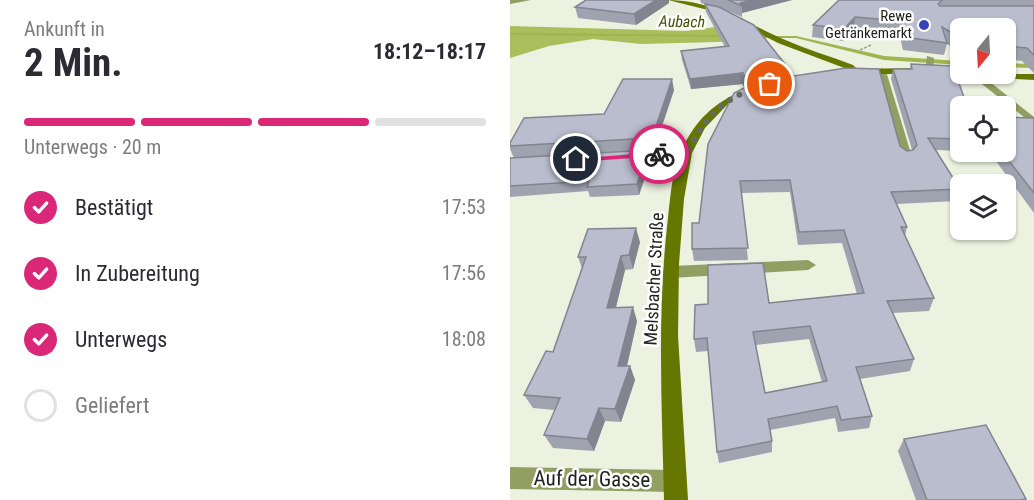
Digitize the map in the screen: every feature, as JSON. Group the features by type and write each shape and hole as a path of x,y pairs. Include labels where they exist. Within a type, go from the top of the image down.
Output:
{"street":[{"path":"510,2 528,0"},
{"path":"671,0 722,12 781,41 850,67 855,72"},
{"path":"822,75 930,65 950,69"},
{"path":"882,71 906,157"},
{"path":"1016,76 1034,77"},
{"path":"987,84 1034,122"},
{"name":"Melsbacher Straße","path":"675,491 669,334 671,272 677,199 687,153 700,127 723,103 765,85"},
{"path":"620,156 687,153"},
{"path":"671,272 807,265"},
{"name":"Auf der Gasse","path":"510,478 675,491"}],"path":[{"path":"860,50 871,45"}],"green space":[{"path":"510,26 686,31 715,27 753,41 641,44 593,39 549,46 510,58"}],"building":[{"path":"586,0 656,0 634,14 575,7"},
{"path":"728,0 753,0 740,3 742,6"},
{"path":"839,0 942,0 938,4 940,6 1034,6 1034,55 1027,48 1016,47 1016,18 950,18 950,32 942,27 947,43 905,37 901,21 855,17 844,29 813,25"},
{"path":"705,4 719,7 754,25 785,64 742,76 743,73 690,79 681,51 729,46"},
{"path":"911,64 950,66 950,84 959,84 964,96 950,96 950,139 928,138 951,174 950,189 891,192 907,227 901,227 934,298 887,301 914,359 856,367 872,416 841,420 837,406 768,419 772,441 717,452 707,338 694,339 695,305 708,304 708,265 763,263 769,303 864,293 844,230 799,232 790,180 740,181 748,248 692,249 692,223 699,223 708,144 734,93 758,81 791,72 794,76 846,68 879,69 900,146 907,151 913,150 917,145 893,69 912,69","holes":["810,326 827,381 765,393 753,332"]},
{"path":"623,79 672,79 652,138 510,146 524,118 604,114"},
{"path":"1016,117 1034,118 1034,193 1010,162 1016,162"},
{"path":"649,150 637,184 587,187 589,181 510,186 510,158"},
{"path":"636,228 629,255 621,256 607,308 633,307 618,366 630,366 615,409 599,408 587,439 544,435 560,398 524,395 546,351 553,352 586,257 578,257 588,229"},
{"path":"986,425 1026,499 927,500 904,439"}],"waterway":[{"name":"Aubach","path":"510,34 730,36"},
{"name":"Aubach","path":"752,37 796,37 884,58 950,62"},
{"name":"Aubach","path":"1016,65 1034,66"}],"way so far":[{"path":"659,154 687,153 700,127 723,103 754,88 770,84"}],"place":[{"name":"Rewe Getränkemarkt","path":"924,25"}],"route":[{"path":"576,159 659,154"}]}
